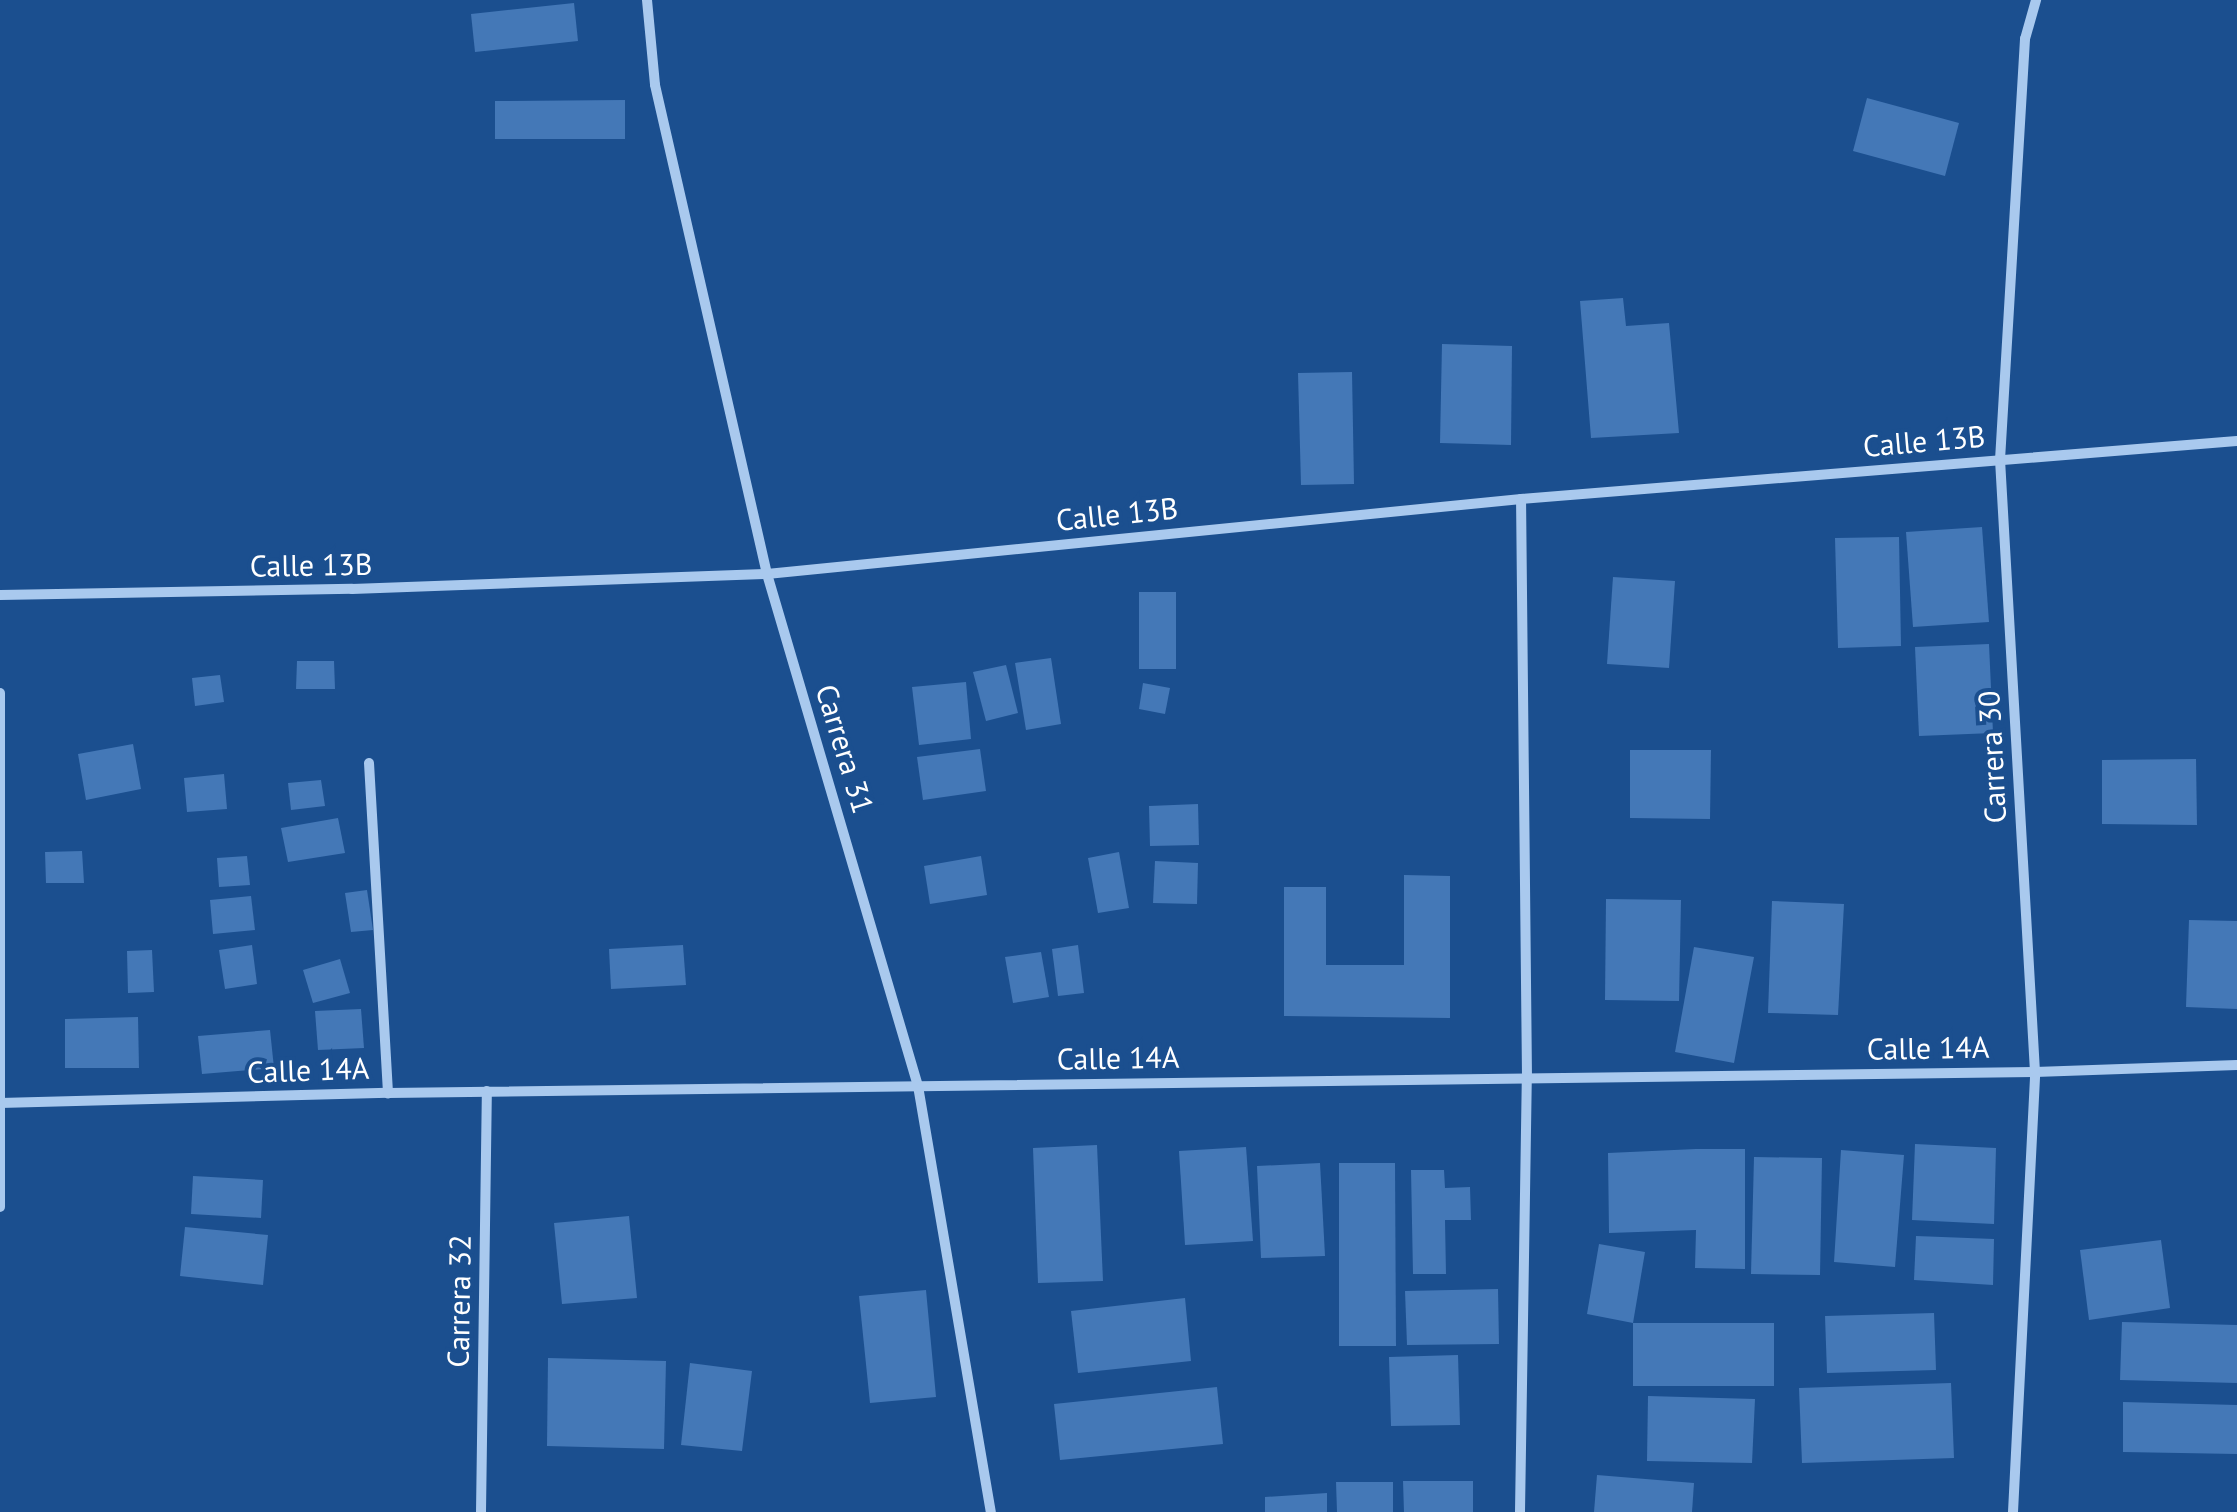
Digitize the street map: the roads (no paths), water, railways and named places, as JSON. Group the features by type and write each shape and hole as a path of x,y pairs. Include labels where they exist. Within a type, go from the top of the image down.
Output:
{"street":[{"name":"Carrera 31","path":"647,0 655,85 767,574 918,1086 991,1512"},
{"name":"Carrera 30","path":"2013,1512 2035,1072 2000,460 2025,39 2036,0"},
{"name":"Calle 13B","path":"0,595 352,589 767,574 1521,499 2237,441"},
{"path":"1520,1512 1527,1078 1521,499"},
{"path":"0,693 0,1207"},
{"path":"369,764 388,1093"},
{"name":"Calle 14A","path":"1,1103 487,1091 2035,1072 2237,1065"},
{"name":"Carrera 32","path":"481,1512 487,1091"}]}
